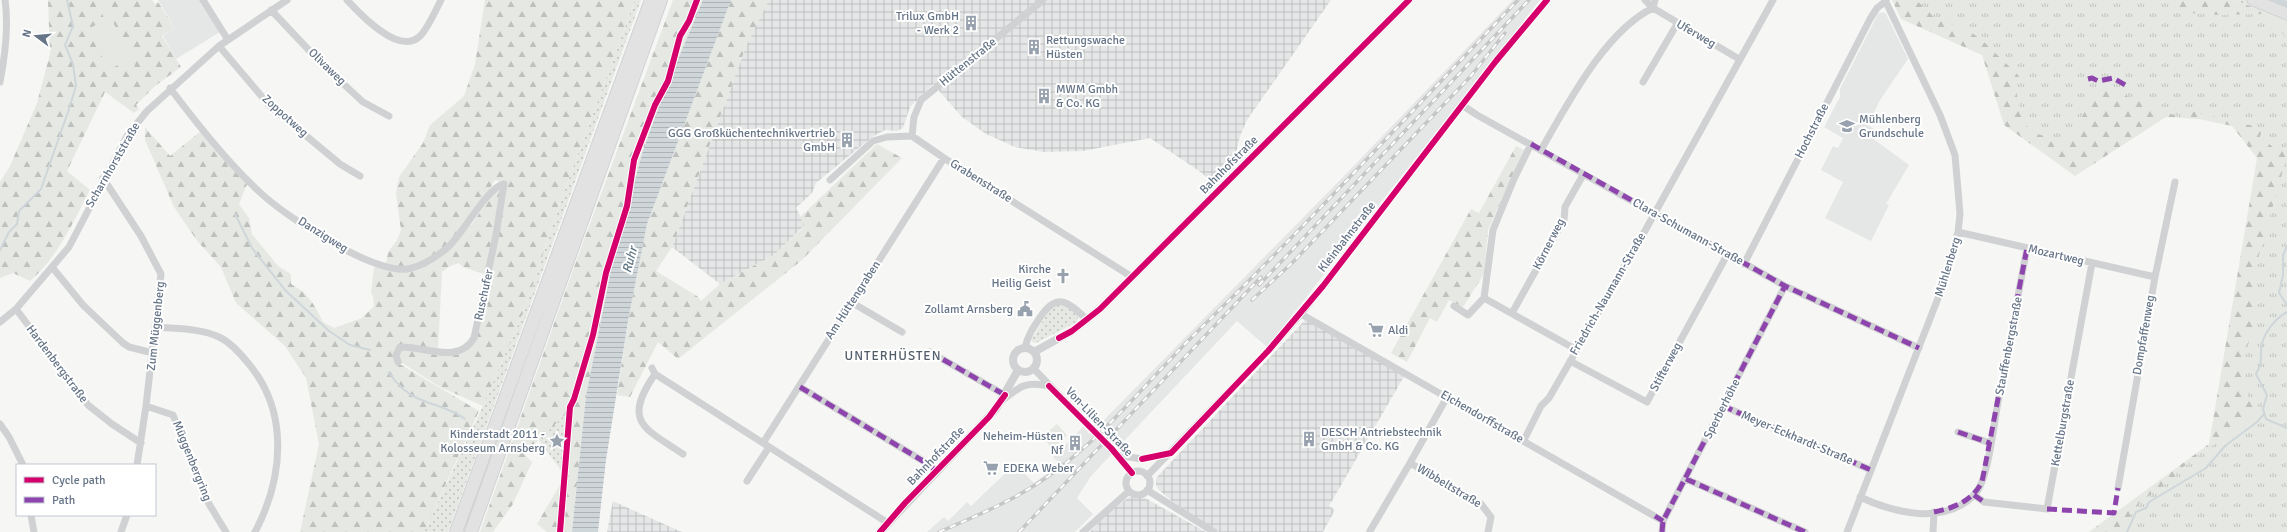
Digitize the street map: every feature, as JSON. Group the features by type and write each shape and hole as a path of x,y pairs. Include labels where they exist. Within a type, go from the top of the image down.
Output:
{"highway":[{"path":"456,532 651,0"},
{"path":"471,532 661,0"},
{"path":"451,532 470,492"}],"main road":[{"path":"2253,0 2287,14"}],"street":[{"path":"0,82 5,59 7,30 5,0"},
{"path":"203,0 228,40"},
{"name":"Scharnhorststraße","path":"0,322 16,309 69,247 103,178 132,128 170,88 219,46 287,0"},
{"path":"347,0 373,26 398,41 413,41 420,36 441,0"},
{"name":"Hüttenstraße","path":"912,136 914,117 921,100 1043,0"},
{"name":"Bahnhofstraße","path":"1034,352 1072,331 1087,320 1410,0"},
{"name":"Kleinbahnstraße","path":"1147,476 1171,453 1268,351 1301,314 1462,105 1547,0"},
{"name":"Uferweg","path":"1645,0 1652,8 1677,24 1739,59"},
{"path":"1540,150 1596,61 1626,27 1641,14 1652,8 1655,0"},
{"name":"Friedrich-Naumann-Straße","path":"1524,440 1541,406 1549,398 1577,350 1773,0"},
{"name":"Mühlenberg","path":"1847,532 1920,348 1948,270 1958,232 1959,193 1955,155 1937,109 1886,1"},
{"name":"Hochstraße","path":"1744,264 1870,19 1877,8 1886,1"},
{"name":"Olivaweg","path":"271,10 323,65 363,102 389,116"},
{"path":"1644,82 1677,24"},
{"name":"Zoppotweg","path":"219,46 269,105 340,164 360,176"},
{"name":"Danzigweg","path":"170,88 202,130 264,196 299,221 356,257 383,266 407,269 424,263 446,250 467,226 494,189"},
{"name":"Clara-Schumann-Straße","path":"1462,105 1583,175 1654,212 1727,255 1786,286 1920,348"},
{"path":"830,180 873,141 886,137 912,136"},
{"name":"Grabenstraße","path":"912,136 944,158 1132,277"},
{"path":"1454,306 1468,315 1484,298 1493,230 1514,179 1531,144"},
{"name":"Am Hüttengraben","path":"748,480 766,445 851,302 944,158"},
{"name":"Körnerweg","path":"1512,313 1564,220 1565,207 1583,175"},
{"name":"Zum Müggenberg","path":"103,178 141,236 161,274 153,354 137,464"},
{"name":"Dompfaffenweg","path":"2118,488 2154,277 2175,182"},
{"name":"Ruschufer","path":"398,362 396,355 400,348 455,352 464,349 474,338 496,235 504,184 499,185 494,189"},
{"name":"Mozartweg","path":"1958,232 2154,277"},
{"name":"Stauffenbergstraße","path":"1974,495 1982,482 2026,248"},
{"name":"Stifterweg","path":"1570,361 1647,402 1727,255"},
{"name":"Kettelburgstraße","path":"1974,495 1984,502 2047,509 2092,262"},
{"path":"52,267 82,306 123,343 129,347 153,354"},
{"name":"Sperberhöhe","path":"1662,532 1663,521 1786,286"},
{"path":"1484,298 1577,350"},
{"path":"1025,348 1029,335 1051,303 1057,300 1063,302 1087,320"},
{"path":"851,302 902,332"},
{"name":"Hardenbergstraße","path":"16,309 88,405 112,424 141,443"},
{"name":"Eichendorffstraße","path":"1301,314 1524,440 1534,448 1663,521"},
{"path":"156,327 203,332 220,338 243,356 256,373 267,392 277,428 278,463 269,502 255,532"},
{"path":"1025,348 1034,352 1037,359 1033,368 1028,371 1018,370 1013,363 1014,355 1019,349 1025,348"},
{"path":"930,352 1003,398"},
{"name":"Von-Lilien-Straße","path":"1033,368 1117,454 1132,473"},
{"name":"Bahnhofstraße","path":"880,532 1003,398 1018,370"},
{"path":"684,454 647,430 638,416 639,402 653,371 888,523"},
{"name":"Von-Lilien-Straße","path":"1003,398 1022,385 1033,383 1049,386"},
{"path":"800,387 928,464 936,471"},
{"name":"Wibbeltstraße","path":"1370,531 1447,397"},
{"name":"Müggenbergring","path":"146,406 173,415 209,504 226,532"},
{"name":"Meyer-Eckhardt-Straße","path":"1723,406 1872,470"},
{"path":"0,424 9,436 23,464"},
{"path":"1958,432 1990,443"},
{"path":"1117,454 1142,459 1171,453"},
{"name":"Wibbeltstraße","path":"1410,463 1481,504 1491,517 1488,532"},
{"path":"1141,472 1147,476 1149,481 1147,490 1139,495 1129,491 1126,480 1132,473 1141,472"},
{"path":"1686,479 1805,532"},
{"path":"1147,490 1214,532"},
{"path":"1084,532 1129,491"},
{"path":"1860,497 1897,511 1922,514 1958,505 1974,495"},
{"path":"1933,532 1934,512"},
{"path":"31,516 34,532"},
{"path":"121,532 127,516"}],"shaded area":[{"path":"158,0 201,0 220,32 176,59 163,36 175,28"},
{"path":"769,0 1331,0 1247,120 1240,136 1234,162 1214,185 1202,173 1150,138 1083,151 1044,152 1015,147 986,134 962,117 933,84 910,107 903,128 897,131 885,130 872,137 816,183 812,193 796,208 805,225 774,255 720,284 672,247 747,44"},
{"path":"1513,0 1540,0 1267,347 1237,321 1091,476 1077,498 1093,514 1075,532 927,532 944,517 948,521 967,502 971,506 1015,464 1034,483 1060,464 1053,457 1083,427 1090,434 1344,176"},
{"name":"Mühlenberg Grundschule","path":"1883,12 1886,14 1908,59 1880,100 1868,125 1877,131 1872,138 1909,165 1886,204 1889,205 1871,241 1825,218 1843,182 1821,170 1833,146 1838,148 1843,138 1824,127 1840,97 1840,89 1878,14"},
{"path":"1305,320 1406,373 1329,506 1335,510 1323,532 1219,532 1187,514 1158,489 1156,484 1157,477"},
{"path":"1129,497 1145,498 1206,532 1090,532 1108,513"},
{"path":"613,501 637,512 682,532 607,532"}],"green space":[{"path":"48,0 152,0 155,4 158,2 175,28 162,36 181,67 155,86 136,105 139,109 134,113 105,92 67,171 90,190 71,227 49,261 30,281 13,273 0,278 0,182 10,166 37,103 50,54"},
{"path":"485,0 635,0 562,197 526,305 483,406 440,387 399,361 400,349 441,353 472,344 506,183 495,180 462,229 441,250 429,259 409,267 386,264 388,252 397,240 401,230 396,194 399,177 423,143 430,125 464,96 475,64"},
{"path":"635,0 641,0 448,532 424,532 483,406 526,305 562,197"},
{"path":"673,0 703,0 661,100 642,154 611,270 586,396 572,532 547,532 537,524 561,483 567,481 572,412 568,412 524,454 532,462 513,504 493,532 480,532 578,256"},
{"path":"731,0 769,0 747,44 672,247 656,271 697,296 701,301 720,284 774,255 805,226 800,217 877,144 902,158 802,260 678,359 658,342 630,397 617,395 628,321 647,224"},
{"path":"1892,0 2234,0 2287,21 2287,532 2089,532 2209,444 2257,158 2232,126 2199,119 2166,117 2075,176 2004,125 1982,55 1901,19"},
{"path":"1916,0 2164,0 2189,13 2218,15 2263,14 2277,24 2287,40 2287,150 2273,147 2260,137 2262,128 2186,110 2181,118 2101,86 2092,98 2069,142 2037,134 2025,125 2018,103 2016,88 2019,76 1983,41 1972,33 1934,17"},
{"path":"2234,0 2287,0 2287,21"},
{"path":"104,4 135,66 127,70 123,62 109,70 88,29 105,20 99,7"},
{"path":"145,127 170,156 201,131 247,184 239,204 249,218 252,234 278,266 291,274 291,284 306,295 317,310 323,322 334,328 362,318 374,306 373,296 371,293 374,267 383,269 424,267 438,259 471,225 497,189 503,185 487,275 463,267 459,263 450,266 442,272 438,350 402,346 398,363 479,411 424,532 300,532 319,444 306,378 285,346 236,303 221,267 198,242 174,207 145,140"},
{"path":"1516,146 1524,150 1488,230 1484,274 1463,307 1449,300 1437,322 1430,318 1407,362 1391,353 1471,209 1479,213"},
{"path":"2287,156 2287,532 2123,532 2131,515 2140,502 2175,477 2174,475 2201,453 2240,430 2252,417 2254,409 2245,389 2242,377 2243,362 2250,339 2257,330 2255,274 2257,262"},
{"path":"1060,303 1079,314 1077,322 1036,343 1031,341 1052,305"},
{"path":"568,412 563,473 538,439"},
{"path":"1057,424 1067,435 1053,449 1042,437"}],"water":[{"name":"Ruhr","path":"703,0 731,0 647,224 628,321 606,460 598,532 572,532 586,396 611,270 642,154 661,100"}],"waterway":[{"path":"0,250 9,232 17,224 19,211 41,189 76,86 73,64 65,45 73,26 67,0"},
{"path":"2270,0 2287,8"},
{"path":"235,214 252,248 285,290 329,331 350,345 370,350"},
{"path":"2287,246 2283,255 2283,275 2279,293 2287,305"},
{"path":"2287,312 2275,321 2263,339 2261,348 2261,362 2256,374 2267,395 2263,409 2266,419 2287,428"},
{"path":"389,373 395,381 410,394 449,410 465,419"},
{"path":"2127,532 2136,512 2146,508 2149,502 2206,468 2225,446 2257,422 2264,414"}],"railway":[{"path":"939,532 986,512 1030,488 1058,469 1094,438 1319,209 1518,0"},
{"path":"1259,285 1529,0"},
{"path":"1252,300 1293,262 1470,77 1505,33"},
{"path":"1019,532 1261,277"}],"marked path":[{"path":"2088,79 2092,78 2098,81 2113,78 2127,86"},
{"path":"1531,144 1785,286 1919,348"},
{"path":"1934,512 1962,503 1978,489 1982,482 2027,248"},
{"path":"1662,532 1663,521 1785,286"},
{"path":"930,352 1005,395"},
{"path":"800,387 928,464 936,471"},
{"path":"1723,406 1871,470"},
{"path":"1958,432 1990,443"},
{"path":"1686,479 1805,532"},
{"path":"2047,509 2114,513 2118,488"},
{"path":"1974,495 1984,502"},
{"path":"1655,516 1663,521"}],"cycle path":[{"path":"560,532 570,407 574,399 593,335 606,273 627,206 634,160 655,105 668,81 680,36 689,21 697,0"},
{"path":"1059,338 1072,331 1100,309 1409,0"},
{"path":"1142,459 1171,453 1268,351 1323,286 1496,61 1547,0"},
{"path":"1049,386 1111,448 1132,473"},
{"path":"880,532 905,503 989,417 1005,395"}],"place":[{"name":"Trilux GmbH - Werk 2","path":"971,23"},
{"name":"Rettungswache Hüsten","path":"1034,47"},
{"name":"MWM Gmbh & Co. KG","path":"1044,96"},
{"name":"Mühlenberg Grundschule","path":"1847,126"},
{"name":"GGG Großküchentechnikvertrieb GmbH","path":"847,140"},
{"name":"Kirche Heilig Geist","path":"1063,276"},
{"name":"Zollamt Arnsberg","path":"1025,309"},
{"name":"Aldi","path":"1376,330"},
{"name":"DESCH Antriebstechnik GmbH & Co. KG","path":"1309,439"},
{"name":"Kinderstadt 2011 - Kolosseum Arnsberg","path":"557,441"},
{"name":"Neheim-Hüsten Nf","path":"1075,443"},
{"name":"EDEKA Weber","path":"991,468"}],"district":[{"name":"UNTERHÜSTEN","path":"893,356"}]}
